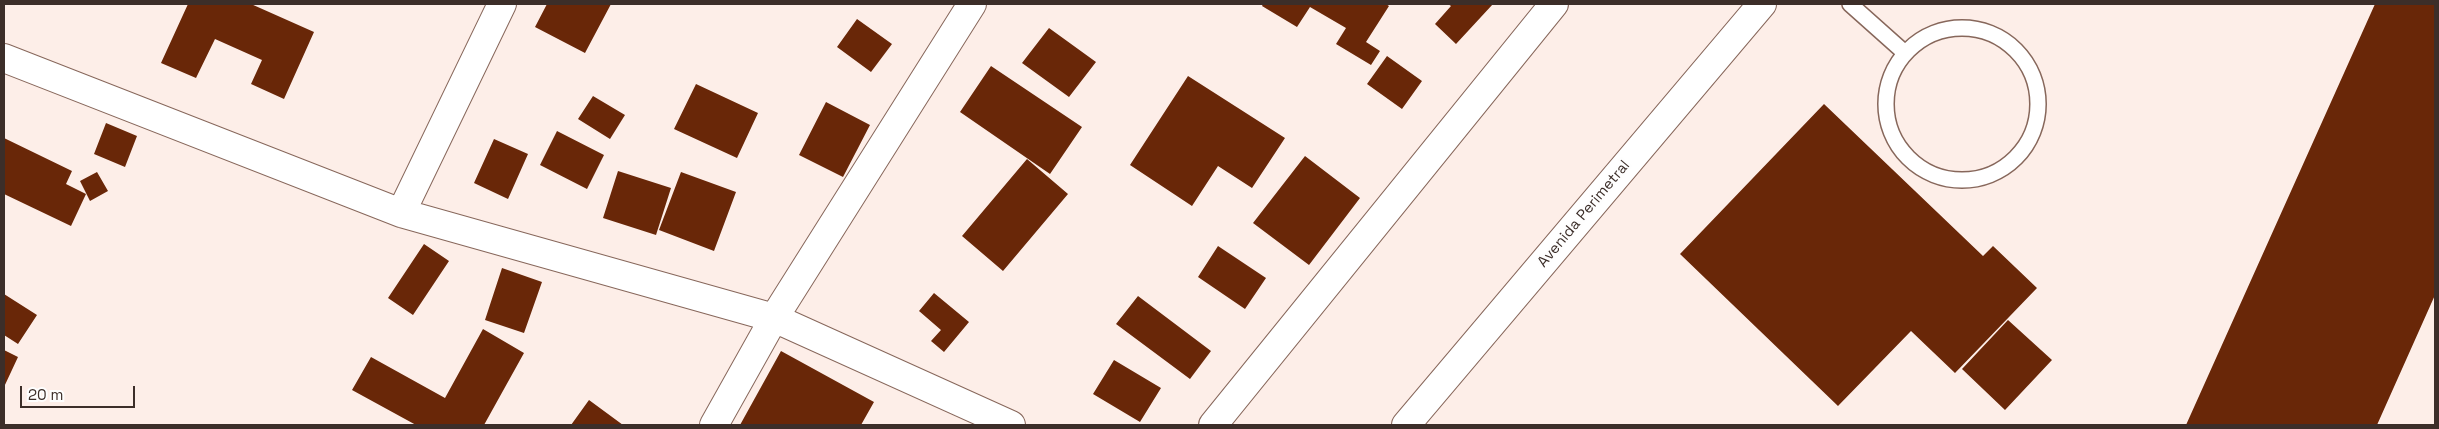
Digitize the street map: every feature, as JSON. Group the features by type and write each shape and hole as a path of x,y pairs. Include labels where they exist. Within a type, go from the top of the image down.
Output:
{"street":[{"path":"400,213 502,4"},
{"path":"714,425 774,318 972,4"},
{"path":"1213,425 1554,4"},
{"name":"Avenida Perimetral","path":"1406,425 1762,4"},
{"path":"4,58 400,213 774,318 1011,425"}],"lane":[{"path":"1850,4 1906,54"},
{"path":"1969,27 1989,32 2008,42 2023,57 2033,76 2038,97 2036,118 2030,138 2017,156 1999,170 1978,178 1955,180 1932,175 1913,163 1898,145 1888,124 1885,101 1889,82 1898,63 1906,54 1911,47 1928,36 1947,29 1969,27"}],"building":[{"path":"188,4 251,4 314,32 284,99 251,84 262,60 215,39 196,78 161,63"},
{"path":"547,4 611,4 585,53 535,27"},
{"path":"1263,4 1386,4 1389,6 1366,42 1380,51 1371,65 1336,44 1346,28 1310,7 1297,27 1262,6"},
{"path":"1448,4 1493,4 1456,44 1435,24 1451,6"},
{"path":"2375,4 2435,4 2435,295 2377,425 2186,425"},
{"path":"857,19 892,44 871,72 837,47"},
{"path":"1049,28 1096,62 1069,97 1022,63"},
{"path":"1387,56 1422,81 1402,109 1367,84"},
{"path":"991,66 1082,127 1050,174 960,112"},
{"path":"1188,76 1285,138 1252,188 1218,166 1192,206 1130,165"},
{"path":"696,84 758,113 737,158 674,129"},
{"path":"593,96 625,115 610,139 578,119"},
{"path":"826,102 870,125 843,177 799,155"},
{"path":"1824,104 1983,256 1993,246 2037,288 1955,373 1911,331 1838,406 1680,254"},
{"path":"106,123 137,136 125,167 94,154"},
{"path":"557,131 604,155 587,189 540,165"},
{"path":"4,138 72,171 66,184 86,194 71,226 4,194"},
{"path":"494,139 528,154 508,199 474,183"},
{"path":"1305,156 1360,198 1309,265 1253,223"},
{"path":"1027,159 1068,194 1003,271 962,236"},
{"path":"618,171 671,188 656,235 603,218"},
{"path":"97,172 108,191 90,201 80,181"},
{"path":"681,172 736,192 714,251 659,230"},
{"path":"424,244 449,261 413,315 388,298"},
{"path":"1218,246 1266,278 1245,309 1198,277"},
{"path":"502,268 542,282 524,333 485,320"},
{"path":"934,293 969,322 944,352 931,341 941,330 919,311"},
{"path":"4,294 37,315 18,344 4,335"},
{"path":"1138,296 1211,351 1190,379 1116,324"},
{"path":"2008,320 2052,360 2005,410 1962,369"},
{"path":"483,329 524,353 484,425 416,425 352,390 371,357 445,398"},
{"path":"4,350 18,357 4,387"},
{"path":"781,351 874,402 861,425 740,425"},
{"path":"1114,360 1161,388 1140,422 1093,394"},
{"path":"589,400 623,425 571,425"}]}
